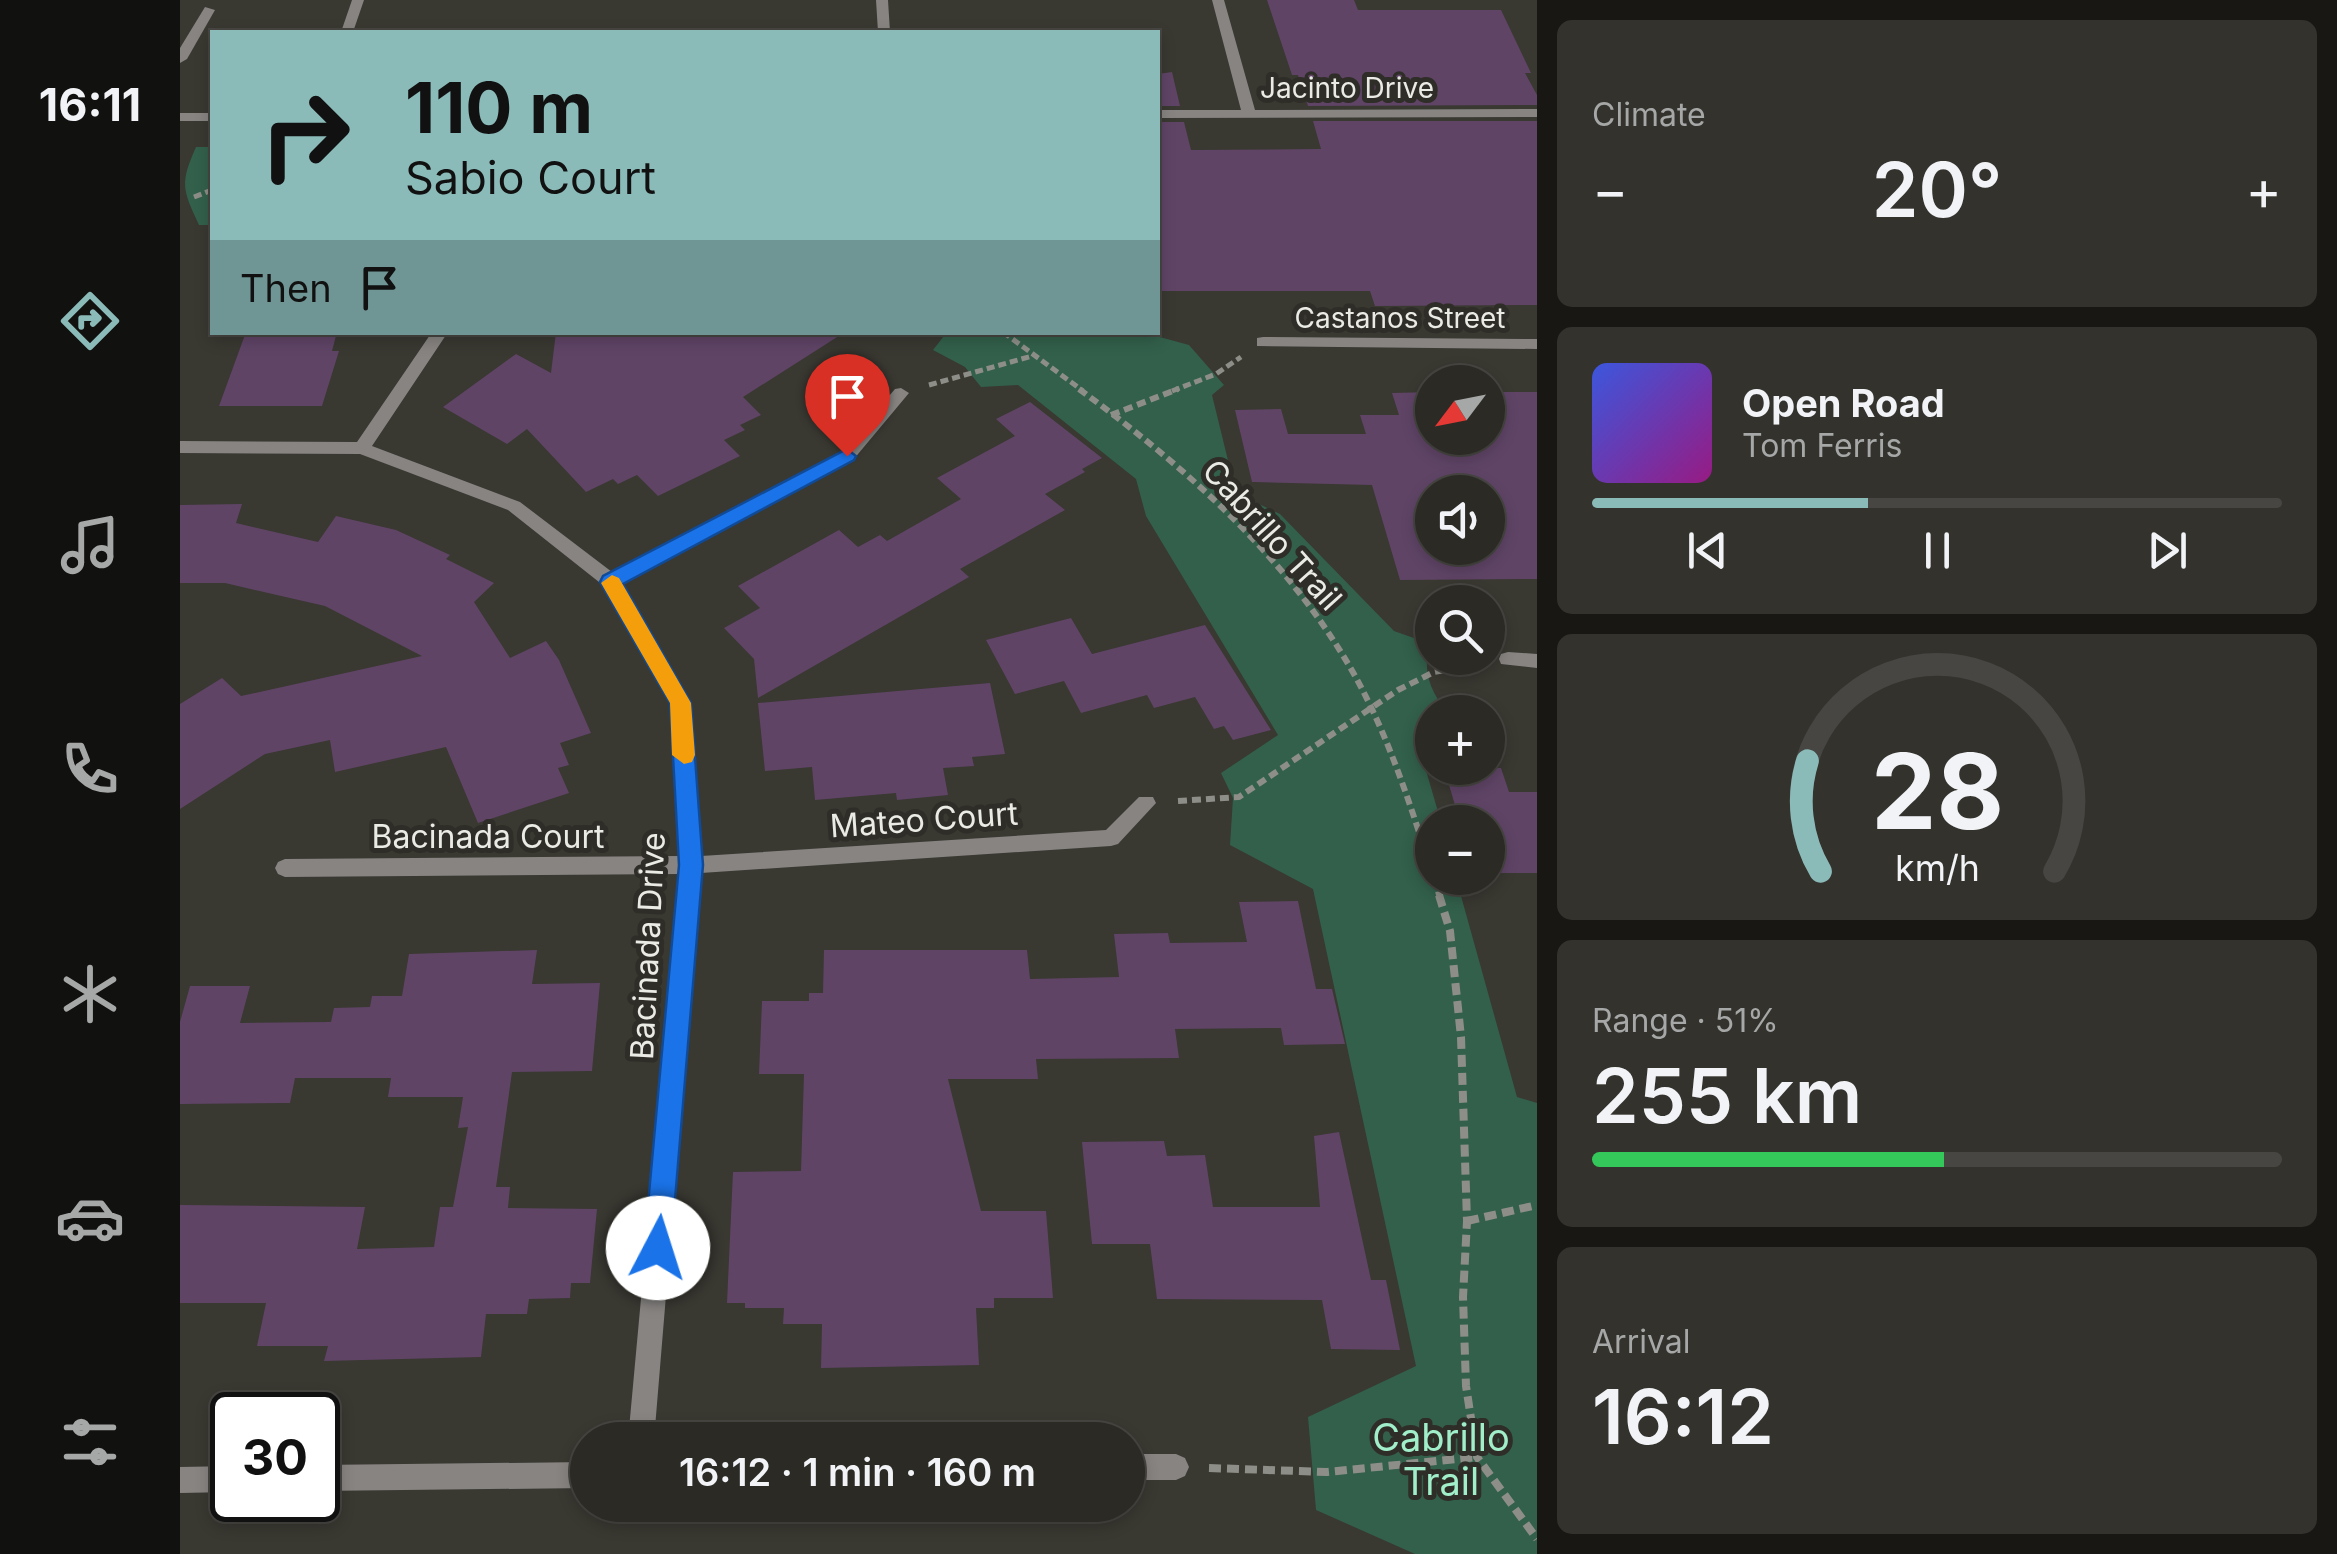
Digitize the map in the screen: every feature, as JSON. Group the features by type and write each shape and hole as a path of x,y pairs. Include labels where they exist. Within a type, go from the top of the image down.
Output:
{"street":[{"path":"348,30 358,0"},
{"path":"882,0 884,30"},
{"path":"1218,0 1248,114"},
{"path":"180,60 209,10"},
{"name":"Jacinto Drive","path":"1160,114 1537,113"},
{"path":"180,117 210,117"},
{"path":"362,448 438,335"},
{"name":"Castanos Street","path":"1263,342 1537,344"},
{"path":"611,582 847,456 901,393"},
{"name":"Bacinada Drive","path":"180,447 362,448 514,506 611,582 680,703 691,865 643,1422"},
{"path":"1508,658 1537,660"},
{"name":"Mateo Court","path":"691,865 1111,838 1146,803"},
{"name":"Bacinada Court","path":"285,868 691,865"},
{"path":"1145,1468 1176,1467"},
{"path":"340,1478 570,1475"},
{"path":"180,1480 210,1479"}],"path":[{"path":"194,197 210,191"},
{"name":"Cabrillo Trail","path":"1007,335 1194,480 1235,520 1316,617 1350,667 1372,709 1415,827"},
{"path":"1110,415 1216,374 1263,342"},
{"path":"901,393 1034,356"},
{"path":"1146,803 1239,797 1434,672 1508,658"},
{"name":"Cabrillo Trail","path":"1439,895 1450,931 1462,1037 1467,1222 1463,1297 1466,1386 1476,1456 1537,1538"},
{"path":"1467,1222 1537,1205"},
{"path":"1176,1467 1327,1472 1476,1456"}],"green space":[{"path":"196,147 210,147 210,225 199,225 186,194 187,169"},
{"name":"Cabrillo Trail","path":"945,335 1152,335 1189,345 1224,385 1212,395 1236,493 1280,514 1394,631 1415,638 1415,675 1428,675 1436,695 1415,695 1415,785 1430,785 1436,805 1415,805 1415,895 1461,895 1517,1097 1537,1103 1537,1554 1415,1554 1316,1510 1308,1417 1416,1366 1313,889 1230,845 1233,798 1221,773 1278,735 1146,516 1136,479 1018,385 981,387 965,367 933,350"}],"building":[{"path":"1267,0 1354,0 1358,10 1501,10 1531,73 1525,73 1537,95 1537,105 1308,106 1298,75 1292,75"},
{"path":"1172,72 1180,106 1160,106 1160,74"},
{"path":"1313,121 1537,121 1537,305 1375,306 1370,291 1160,291 1160,122 1184,122 1191,150 1321,149"},
{"path":"245,335 336,335 332,351 339,351 322,406 219,406"},
{"path":"556,335 840,335 743,397 761,415 740,425 745,430 724,440 740,456 658,496 637,475 618,484 613,479 586,492 527,429 507,444 443,407 516,354 551,373"},
{"path":"1415,392 1415,455 1505,455 1505,392 1537,392 1537,579 1400,580 1372,485 1252,482 1235,410 1281,409 1288,434 1366,434 1360,415 1399,415 1392,393"},
{"path":"1030,402 1102,458 1045,494 1065,510 960,569 969,577 758,698 754,659 724,628 760,608 738,586 839,530 858,547 880,535 887,541 961,499 937,478 1015,436 996,419"},
{"path":"242,504 236,523 318,542 336,516 396,530 450,555 446,559 494,583 474,602 510,658 546,641 559,660 591,733 560,743 569,765 558,768 569,793 478,823 446,747 335,772 330,740 265,754 180,809 180,704 222,678 241,696 422,656 325,606 225,583 180,583 180,505"},
{"path":"1071,618 1092,654 1205,625 1271,730 1233,740 1224,726 1214,729 1195,697 1154,708 1147,695 1081,713 1064,681 1015,694 986,640"},
{"path":"990,683 1005,754 972,757 974,766 943,768 948,795 897,800 896,793 815,800 812,767 765,771 758,703"},
{"path":"1505,780 1509,792 1537,792 1537,873 1505,873 1505,805 1455,805 1449,785 1505,785"},
{"path":"1298,901 1316,989 1332,989 1345,1044 1284,1045 1281,1028 1175,1029 1179,1058 1036,1059 1038,1079 948,1079 981,1211 1046,1211 1053,1298 994,1298 994,1308 976,1308 979,1365 821,1368 822,1324 783,1324 784,1308 745,1308 745,1303 727,1303 733,1172 801,1171 804,1074 759,1074 762,1001 809,1001 809,993 823,993 824,950 1027,950 1030,979 1119,977 1114,934 1168,933 1170,943 1247,942 1239,902"},
{"path":"537,950 532,984 600,983 592,1071 512,1072 496,1187 510,1187 508,1208 597,1209 590,1283 571,1283 570,1298 529,1299 527,1314 486,1314 481,1357 324,1361 328,1346 257,1346 266,1303 180,1303 180,1205 365,1207 357,1249 434,1247 440,1207 453,1207 468,1127 458,1128 463,1097 388,1097 391,1078 295,1078 290,1103 180,1104 180,1022 190,986 250,986 240,1023 331,1022 334,1008 370,1007 372,996 402,996 409,954"},
{"path":"1339,1132 1371,1280 1386,1280 1400,1350 1331,1349 1322,1300 1157,1299 1150,1244 1092,1244 1082,1142 1164,1141 1167,1156 1205,1155 1213,1207 1320,1207 1314,1136"}],"slow traffic":[{"path":"612,583 680,703 684,755"}],"route":[{"path":"658,1248 691,865 680,703 611,582 847,456"}]}
